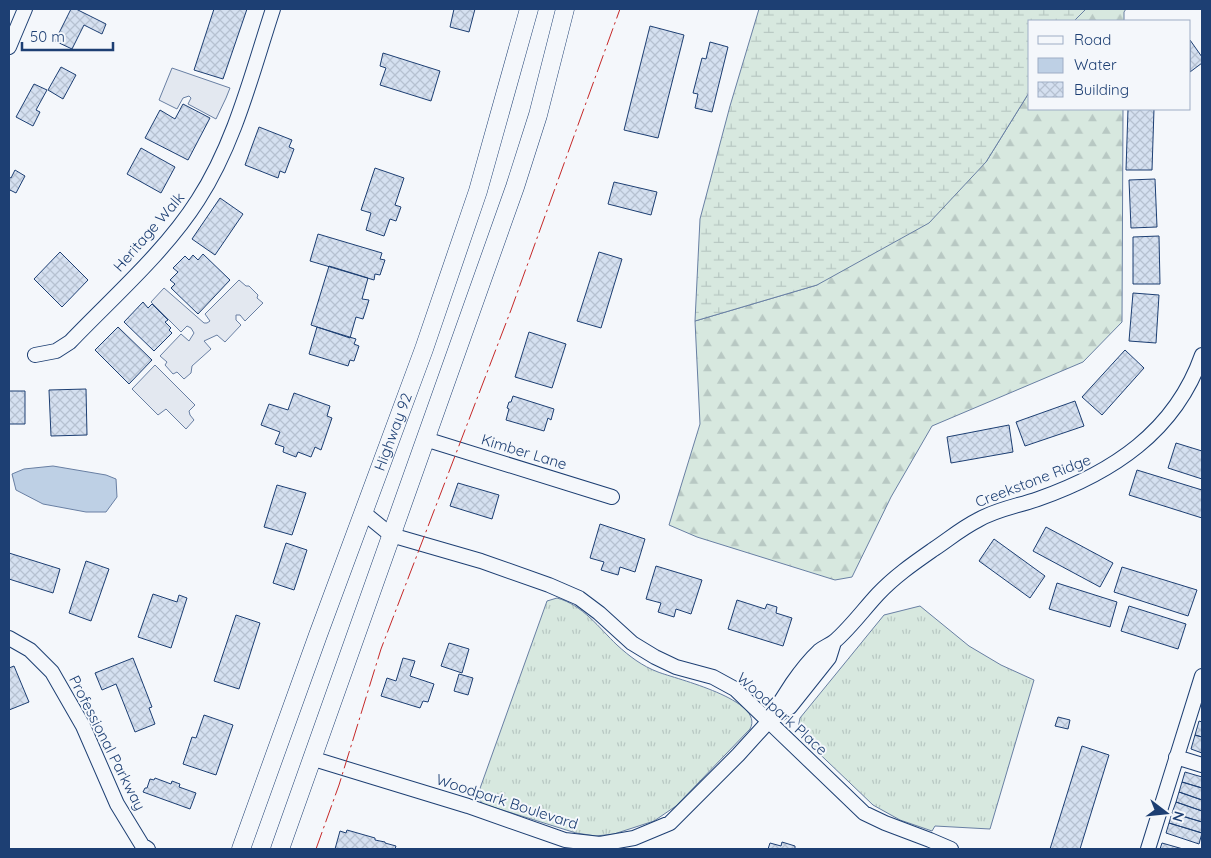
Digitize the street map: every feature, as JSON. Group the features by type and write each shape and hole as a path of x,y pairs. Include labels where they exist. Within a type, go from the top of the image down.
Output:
{"main road":[{"name":"Highway 92","path":"241,849 424,349 478,191 529,9"},
{"path":"280,849 314,759 391,535 486,271 538,115 565,9"}],"street":[{"path":"9,47 25,9"},
{"name":"Heritage Walk","path":"35,354 56,351 70,342 155,254 198,201 228,142 273,9"},
{"name":"Creekstone Ridge","path":"769,721 790,707 828,658 834,642 880,592 908,567 964,527 994,512 1037,499 1078,483 1106,469 1135,449 1163,422 1185,392 1197,370 1202,355"},
{"name":"Kimber Lane","path":"425,439 612,497"},
{"name":"Woodpark Place","path":"364,513 391,535 481,561 550,585 579,598 599,613 632,643 655,657 676,667 712,677 735,689 864,813 902,831 951,849"},
{"name":"Professional Parkway","path":"9,638 30,650 52,672 83,726 117,804 142,845 148,849"},
{"path":"1148,849 1202,676"},
{"name":"Woodpark Boulevard","path":"314,759 468,806 564,840 600,844 634,838 670,823 769,721"},
{"path":"1176,757 1202,765"}],"green space":[{"path":"759,9 1086,9 1075,20 1028,20 1028,94 986,162 929,223 817,285 695,321 700,219 730,106"},
{"path":"1086,9 1126,9 1124,20 1075,20"},
{"path":"1028,94 1028,110 1123,110 1122,322 1083,362 932,426 891,497 852,577 835,580 697,537 669,525 700,424 695,321 817,285 986,162"},
{"path":"557,598 583,611 622,649 641,664 652,670 717,692 733,700 745,709 751,719 750,729 676,806 654,821 614,834 596,836 576,833 483,804 478,798 547,601"},
{"path":"920,606 969,646 1001,665 1034,680 990,829 935,826 932,831 900,820 873,805 804,739 798,728 800,718 884,615"}],"shaded area":[{"path":"172,68 230,88 216,119 188,104 191,98 189,96 183,98 177,109 159,100"},
{"path":"239,280 246,286 249,286 263,303 245,321 240,315 236,315 236,320 241,325 225,342 217,335 204,341 211,349 192,366 191,373 184,379 177,372 173,374 165,365 167,362 160,356 181,334 189,341 194,333 187,326 181,332 151,302 164,288 204,323 207,323 210,321 205,314"},
{"path":"155,365 195,405 189,411 194,420 186,429 166,409 158,415 132,389"}],"water":[{"path":"53,466 106,475 116,479 117,497 106,512 86,512 43,504 16,490 12,474 24,469"}],"building":[{"path":"71,9 76,9 106,24 102,34 84,25 72,49 55,41"},
{"path":"214,9 247,9 223,79 194,70"},
{"path":"454,9 475,9 469,32 450,27"},
{"path":"650,26 684,35 658,138 624,130"},
{"path":"1191,41 1202,57 1202,63 1191,71"},
{"path":"710,42 728,47 712,112 695,108 698,94 693,93 702,58 706,59"},
{"path":"383,53 440,71 431,101 380,85 386,68 380,66"},
{"path":"61,67 76,75 63,99 48,90"},
{"path":"34,84 47,90 36,110 40,112 33,126 16,117"},
{"path":"183,104 210,118 188,160 145,138 160,110 175,119"},
{"path":"1128,110 1154,110 1152,170 1126,170"},
{"path":"259,127 292,140 289,147 294,149 285,173 280,171 278,178 245,165"},
{"path":"141,148 175,167 161,193 127,174"},
{"path":"375,168 404,178 395,205 401,207 396,221 390,219 384,236 366,230 371,213 361,210"},
{"path":"15,170 25,176 16,193 10,190 9,193 9,177 11,178"},
{"path":"1155,179 1157,227 1131,228 1129,180"},
{"path":"614,182 657,192 651,215 608,204"},
{"path":"220,198 243,214 215,255 192,239"},
{"path":"318,234 382,253 380,259 385,260 380,275 375,274 374,280 310,261"},
{"path":"1159,236 1160,284 1133,284 1133,237"},
{"path":"60,252 88,280 62,307 34,279"},
{"path":"599,252 622,259 601,328 577,321"},
{"path":"203,254 230,280 198,314 171,288 175,284 170,280 178,272 173,268 185,256 189,260 193,255 198,260"},
{"path":"329,266 368,278 362,299 369,300 363,319 356,317 350,338 311,325"},
{"path":"1133,293 1159,295 1156,343 1129,341"},
{"path":"143,302 148,308 152,304 168,320 165,322 171,328 169,330 172,333 154,351 124,322"},
{"path":"118,327 152,360 129,384 95,350"},
{"path":"317,327 356,339 354,344 359,346 354,361 350,360 348,366 309,354"},
{"path":"529,332 566,344 552,388 515,377"},
{"path":"1125,350 1144,368 1102,415 1082,397"},
{"path":"86,389 87,435 51,436 49,390"},
{"path":"9,391 25,391 25,424 9,424"},
{"path":"294,393 330,406 327,416 332,418 321,450 315,447 311,457 298,452 296,457 283,452 284,447 275,444 280,432 261,425 269,404 288,410"},
{"path":"513,396 554,409 551,420 548,418 544,431 506,420 509,409 507,408"},
{"path":"1075,401 1084,426 1025,446 1016,422"},
{"path":"1009,425 1013,452 951,463 947,437"},
{"path":"1176,443 1202,451 1202,479 1168,468"},
{"path":"1137,470 1202,490 1202,518 1129,495"},
{"path":"458,483 499,495 492,519 450,506"},
{"path":"277,485 306,493 292,535 264,527"},
{"path":"600,524 645,539 635,572 620,567 618,575 601,570 604,562 590,558"},
{"path":"1046,527 1113,563 1100,587 1033,551"},
{"path":"994,539 1045,576 1030,598 979,561"},
{"path":"286,543 307,550 294,590 273,583"},
{"path":"9,553 60,569 53,593 9,579"},
{"path":"86,561 109,569 91,621 69,613"},
{"path":"656,566 702,580 691,614 676,609 674,617 658,612 661,603 646,599"},
{"path":"1122,567 1197,590 1188,616 1114,592"},
{"path":"1057,583 1117,602 1110,627 1049,609"},
{"path":"153,594 177,602 179,595 187,598 171,648 138,637"},
{"path":"737,600 765,609 767,604 777,607 776,613 792,618 783,646 728,629"},
{"path":"1129,606 1186,624 1178,649 1121,631"},
{"path":"236,615 260,623 239,689 214,681"},
{"path":"449,643 469,649 462,673 441,666"},
{"path":"133,658 152,707 149,708 155,724 135,732 116,684 102,690 95,673"},
{"path":"403,658 415,661 410,676 434,684 428,702 423,701 420,708 381,696 387,678 396,681"},
{"path":"14,666 29,702 9,710 9,668"},
{"path":"459,674 473,678 468,695 454,691"},
{"path":"204,715 233,725 216,775 183,764 192,737 196,738"},
{"path":"1058,717 1070,720 1068,729 1055,726"},
{"path":"1199,721 1202,722 1202,737 1195,735"},
{"path":"1195,735 1202,737 1202,753 1191,749"},
{"path":"1082,746 1109,755 1080,849 1050,849"},
{"path":"1185,772 1202,777 1202,788 1182,782"},
{"path":"155,778 171,784 172,781 180,784 179,787 196,793 190,809 143,792 147,788 150,779 154,780"},
{"path":"1182,782 1202,788 1202,800 1179,792"},
{"path":"1179,792 1202,800 1202,811 1176,802"},
{"path":"1176,802 1202,811 1202,822 1172,813"},
{"path":"1172,813 1202,822 1202,833 1169,823"},
{"path":"1169,823 1202,833 1199,844 1166,833"},
{"path":"347,830 396,846 395,849 335,849 340,831 346,833"},
{"path":"782,842 795,846 795,849 768,849 770,843 781,846"},
{"path":"1162,843 1183,849 1160,849"}],"power":[{"path":"316,849 339,785 381,649 511,310 620,9"}]}
